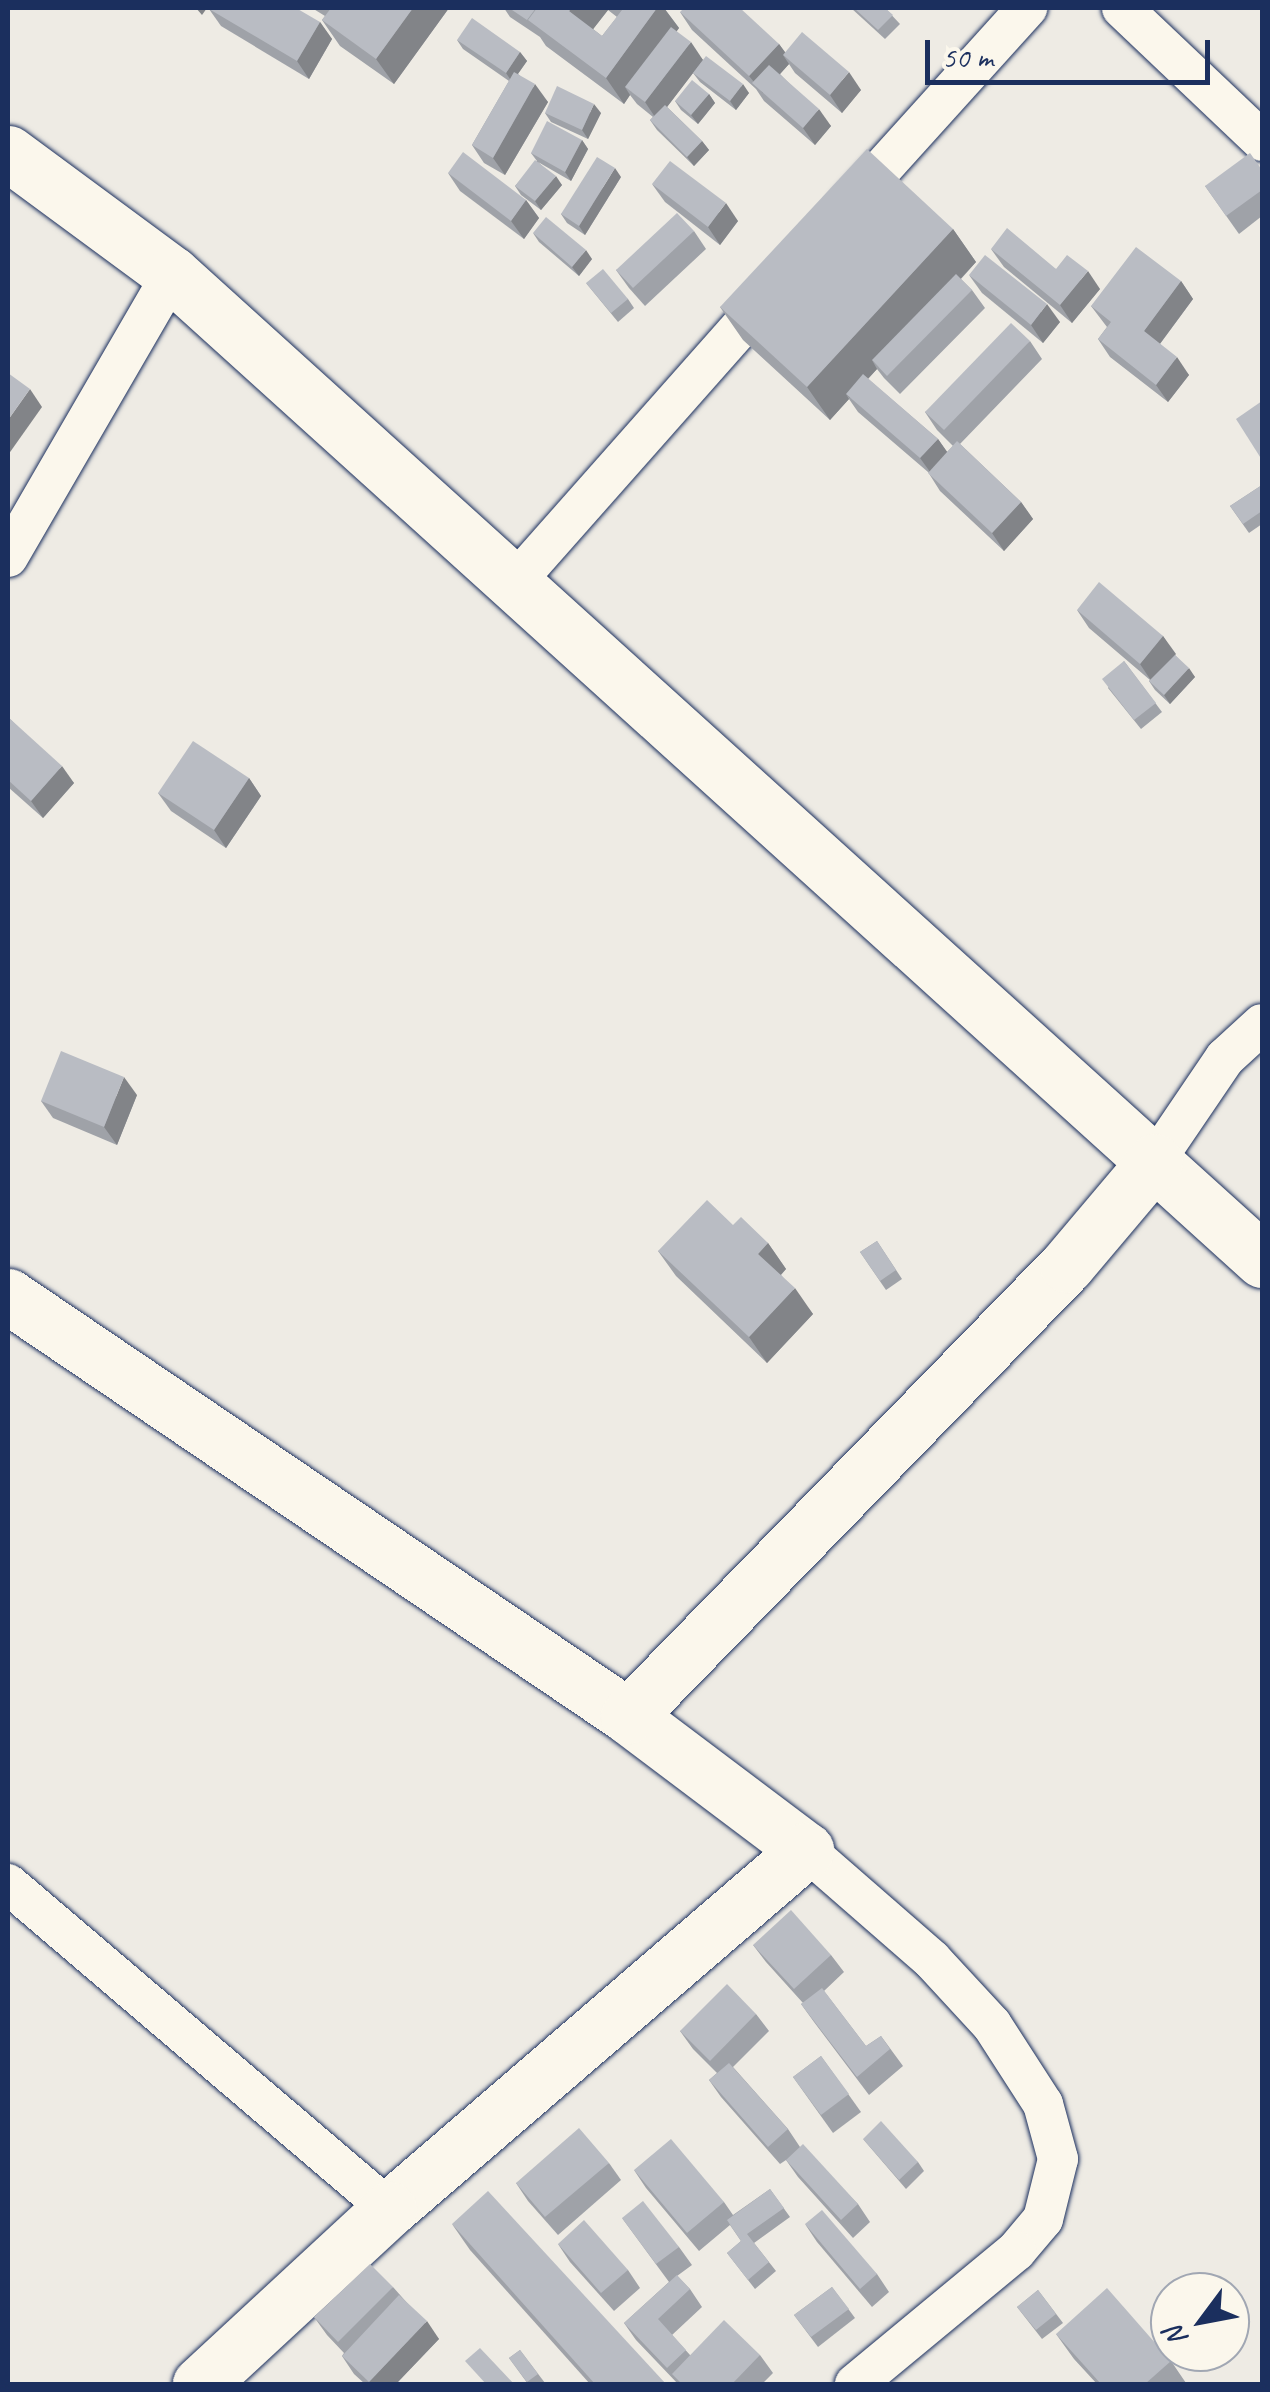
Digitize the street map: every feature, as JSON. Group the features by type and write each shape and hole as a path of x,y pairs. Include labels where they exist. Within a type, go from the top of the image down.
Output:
{"street":[{"path":"515,582 1028,8"},
{"path":"1122,8 1262,142"},
{"path":"8,153 172,274 1262,1260"},
{"path":"8,557 172,274"},
{"path":"628,1716 1067,1265 1155,1161 1225,1058 1262,1024"},
{"path":"8,1296 628,1716 806,1850 932,1960 992,2025 1042,2104 1058,2158 1043,2219 1016,2251 855,2384"},
{"path":"200,2384 389,2209 806,1850"},
{"path":"8,1884 389,2209"}],"building":[{"path":"210,8 296,8 320,22 297,61"},
{"path":"331,8 413,8 376,59 322,20"},
{"path":"509,8 536,8 527,20"},
{"path":"537,8 572,8 569,11 602,36 622,10 619,8 657,8 606,78 528,20"},
{"path":"684,8 740,8 779,44 749,76 680,12"},
{"path":"854,8 885,8 893,15 878,30"},
{"path":"472,18 520,52 506,73 457,40"},
{"path":"671,27 691,42 645,102 625,87"},
{"path":"802,32 849,72 830,95 783,55"},
{"path":"706,56 743,84 730,101 693,73"},
{"path":"769,65 819,109 803,128 752,83"},
{"path":"514,72 535,84 493,158 472,145"},
{"path":"692,80 709,94 691,115 675,101"},
{"path":"557,86 594,104 582,130 545,113"},
{"path":"665,105 702,141 687,157 650,120"},
{"path":"547,121 582,140 565,172 531,153"},
{"path":"867,149 953,229 807,387 720,307"},
{"path":"463,152 526,200 511,221 448,173"},
{"path":"1250,153 1262,170 1262,190 1226,216 1205,186"},
{"path":"597,157 615,168 579,226 561,214"},
{"path":"535,160 556,176 535,201 515,186"},
{"path":"670,161 726,203 708,227 652,184"},
{"path":"677,213 694,231 633,288 616,270"},
{"path":"546,217 586,250 572,267 533,233"},
{"path":"1007,228 1056,269 1067,255 1088,271 1060,305 991,249"},
{"path":"1136,247 1181,281 1144,331 1177,357 1156,385 1098,339 1111,322 1091,306"},
{"path":"985,255 1047,304 1031,325 969,275"},
{"path":"603,269 628,299 611,313 586,283"},
{"path":"956,274 972,290 887,376 872,360"},
{"path":"1011,323 1030,341 944,430 925,412"},
{"path":"8,373 30,389 8,420"},
{"path":"863,374 938,439 920,458 846,394"},
{"path":"1262,401 1262,460 1236,419"},
{"path":"957,441 1021,502 992,533 928,473"},
{"path":"1262,485 1262,511 1243,524 1230,506"},
{"path":"1099,582 1163,636 1140,664 1077,610"},
{"path":"1175,655 1189,668 1164,695 1149,681"},
{"path":"1124,661 1156,703 1134,720 1102,679"},
{"path":"8,717 62,766 31,801 8,780"},
{"path":"193,741 249,778 214,830 158,793"},
{"path":"61,1051 124,1077 104,1127 41,1101"},
{"path":"707,1200 733,1225 741,1217 768,1243 758,1254 795,1288 749,1337 658,1251"},
{"path":"877,1241 896,1270 880,1281 860,1252"},
{"path":"791,1910 831,1955 794,1989 753,1945"},
{"path":"727,1984 756,2014 710,2061 680,2031"},
{"path":"822,1988 866,2046 881,2036 890,2049 857,2077 801,2004"},
{"path":"821,2056 849,2094 821,2115 793,2077"},
{"path":"729,2063 788,2129 768,2147 709,2080"},
{"path":"881,2121 918,2162 899,2180 863,2139"},
{"path":"579,2128 609,2163 545,2217 516,2183"},
{"path":"671,2139 724,2202 687,2233 634,2170"},
{"path":"803,2144 858,2204 841,2220 786,2160"},
{"path":"770,2189 784,2208 747,2234 769,2262 748,2280 727,2253 741,2241 727,2220"},
{"path":"488,2191 666,2384 595,2384 452,2224"},
{"path":"643,2201 679,2247 656,2264 622,2218"},
{"path":"822,2210 877,2274 860,2289 805,2224"},
{"path":"584,2220 628,2270 601,2293 558,2244"},
{"path":"370,2264 393,2287 338,2342 314,2317"},
{"path":"677,2275 690,2289 658,2319 686,2350 667,2368 624,2323"},
{"path":"832,2287 849,2309 811,2337 794,2315"},
{"path":"1107,2288 1150,2337 1150,2372 1159,2372 1145,2384 1101,2384 1056,2334"},
{"path":"1038,2290 1056,2314 1036,2330 1017,2307"},
{"path":"399,2295 427,2321 369,2382 342,2356"},
{"path":"724,2320 760,2355 732,2384 682,2384 672,2374"},
{"path":"480,2348 514,2384 486,2384 465,2361"},
{"path":"520,2350 538,2374 527,2382 509,2358"}]}
